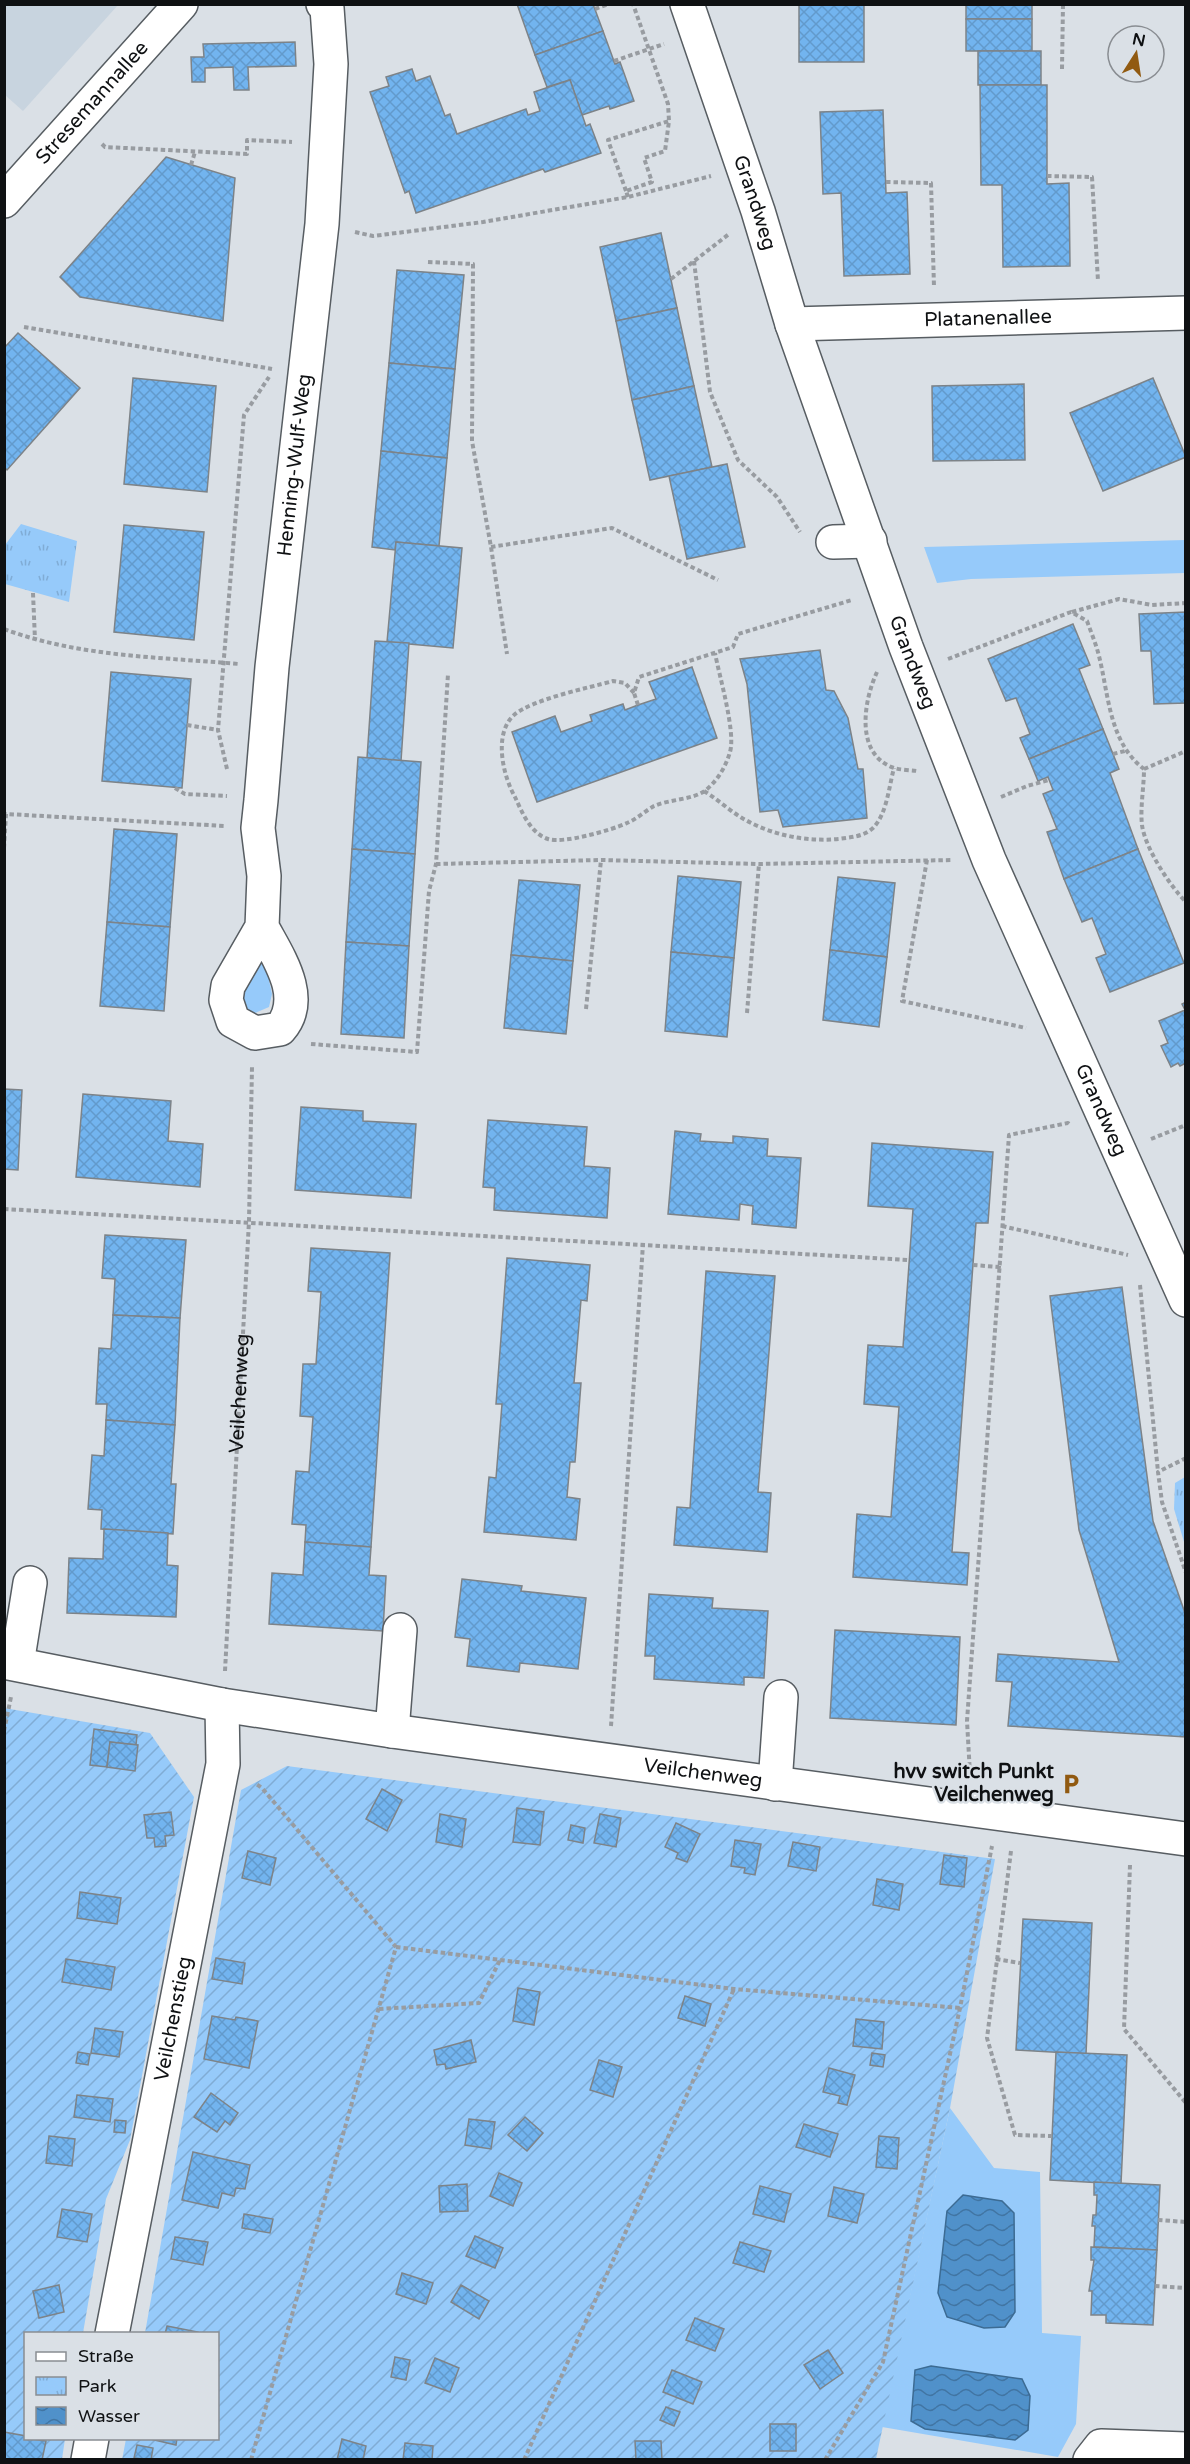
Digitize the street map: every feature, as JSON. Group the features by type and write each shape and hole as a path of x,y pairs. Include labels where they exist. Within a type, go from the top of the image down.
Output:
{"street":[{"name":"Stresemannallee","path":"4,201 181,4"},
{"name":"Grandweg","path":"687,4 758,211 792,324 888,590 906,647 989,860 1067,1037 1154,1258 1185,1300"},
{"name":"Henning-Wulf-Weg","path":"285,1024 280,1029 255,1033 233,1021 226,1000 228,986 262,927 264,876 251,808 272,666 322,224 331,64 329,6"},
{"name":"Platanenallee","path":"792,324 1185,313"},
{"path":"819,541 870,542"},
{"path":"262,927 282,964 291,990 292,1006 285,1024"},
{"path":"11,1663 30,1582"},
{"path":"392,1731 400,1630"},
{"name":"Veilchenweg","path":"11,1663 222,1705 392,1731 1185,1839"},
{"path":"775,1784 781,1697"},
{"name":"Veilchenstieg","path":"112,2332 223,1764 222,1705"},
{"path":"88,2460 92,2440"},
{"path":"1090,2460 1101,2446 1185,2449"}],"path":[{"path":"595,9 609,4"},
{"path":"626,191 652,182 644,159 665,151 669,121 668,104 633,4"},
{"path":"1062,69 1063,4"},
{"path":"614,61 665,43"},
{"path":"77,121 105,147 247,154 247,140 327,144"},
{"path":"628,197 608,140 669,121"},
{"path":"191,165 195,152"},
{"path":"322,224 373,236 483,222 628,197 743,168"},
{"path":"1047,176 1092,177 1100,315"},
{"path":"886,182 932,183 935,320"},
{"path":"671,279 758,211"},
{"path":"694,261 710,392 738,460 777,496 819,541"},
{"path":"428,262 473,264 472,441 507,654"},
{"path":"24,327 274,369 244,415 218,730 251,808"},
{"path":"491,547 612,528 718,580"},
{"path":"634,693 639,677 733,647 738,634 888,590"},
{"path":"33,593 35,640"},
{"path":"948,659 1071,612 1119,599 1152,604 1185,603"},
{"path":"1071,612 1087,621 1099,654 1108,707 1125,751 1144,769 1142,824 1146,840 1176,892 1185,902"},
{"path":"4,629 35,640 82,650 272,666"},
{"path":"906,647 881,663 870,687 864,717 869,742 880,760 894,768 919,771 954,767"},
{"path":"638,705 634,693 625,682 613,681 534,705 514,716 502,742 503,761 512,793 528,823 537,833 547,838 569,840 628,823 655,806 704,791 717,780 731,750 731,735 715,653"},
{"path":"285,1024 298,1037 315,1046 417,1052 429,891 436,864 448,674"},
{"path":"187,725 218,730"},
{"path":"1113,754 1125,751"},
{"path":"1144,769 1185,751"},
{"path":"704,791 741,817 765,829 790,837 824,840 860,836 874,827 883,813 894,768"},
{"path":"1027,786 1049,780"},
{"path":"175,788 185,794 251,808"},
{"path":"4,848 6,814 251,808"},
{"path":"436,864 602,860 759,864 989,860"},
{"path":"586,1009 602,860"},
{"path":"927,861 902,1001 1067,1037"},
{"path":"747,1013 759,864"},
{"name":"Veilchenweg","path":"222,1705 249,1221 250,1083"},
{"path":"973,1265 999,1267 1009,1135 1068,1123"},
{"path":"1146,1142 1185,1125"},
{"path":"4,1209 249,1221 909,1260"},
{"path":"1002,1225 1154,1258 1139,1289 1162,1502 1185,1573"},
{"path":"825,2460 883,2362 960,2008 985,1812 967,1721 1002,1225"},
{"path":"609,1759 643,1244"},
{"path":"1158,1472 1185,1458"},
{"path":"223,1764 262,1788 396,1947 735,1989 960,2008"},
{"path":"1131,1831 1124,2029 1185,2103"},
{"path":"1011,1851 987,2037 1015,2135 1052,2136"},
{"path":"251,2460 396,1947"},
{"path":"996,1959 1020,1963"},
{"path":"378,2008 478,2003 500,1960"},
{"path":"524,2460 735,1989"},
{"path":"1158,2220 1185,2222"},
{"path":"1155,2286 1185,2288"}],"shaded area":[{"path":"5,4 118,5 23,111 5,95"}],"green space":[{"path":"21,524 77,541 69,602 5,584 5,545"},
{"path":"1185,540 1185,573 971,579 937,583 924,547"},
{"path":"264,957 272,994 269,1007 255,1013 241,1006 238,995"},
{"path":"1185,1477 1185,1545 1174,1509 1175,1483"},
{"path":"4,1708 150,1733 194,1797 130,2140 106,2199 83,2332 24,2332 24,2440 65,2440 62,2459 5,2459"},
{"path":"287,1766 995,1859 950,2108 876,2459 122,2460 126,2440 219,2440 219,2332 145,2332 241,1790"},
{"path":"950,2108 994,2168 1040,2172 1042,2333 1081,2336 1076,2424 1058,2457 882,2427"}],"water":[{"path":"963,2195 1002,2201 1014,2213 1015,2312 1005,2327 984,2328 947,2317 938,2293 947,2211"},
{"path":"931,2366 1022,2379 1030,2396 1028,2430 1015,2440 925,2429 911,2421 915,2370"}],"building":[{"path":"517,4 593,4 603,31 535,55"},
{"path":"799,4 864,4 864,62 799,62"},
{"path":"966,4 1032,4 1032,19 966,19"},
{"path":"966,19 1032,19 1032,51 966,51"},
{"path":"603,31 615,64 620,62 634,101 582,115 570,80 547,87 535,55"},
{"path":"295,42 296,66 248,67 249,90 234,90 233,67 205,68 205,82 192,82 191,57 204,57 203,44"},
{"path":"978,51 1041,51 1041,85 978,85"},
{"path":"412,69 416,81 430,76 445,116 450,114 457,134 526,109 528,115 540,111 534,92 570,80 586,126 590,124 601,153 545,172 543,169 416,213 409,191 405,193 370,92 389,86 386,77"},
{"path":"980,85 1047,85 1047,184 1069,183 1070,266 1003,267 1002,185 981,185"},
{"path":"883,110 886,193 907,192 910,274 844,276 841,193 823,194 820,112"},
{"path":"166,157 235,178 223,321 80,297 60,277"},
{"path":"661,233 677,308 616,321 600,247"},
{"path":"397,270 464,275 455,369 389,363"},
{"path":"677,308 694,386 632,400 616,321"},
{"path":"18,333 80,388 7,470 4,467 4,348"},
{"path":"389,363 455,369 447,458 381,451"},
{"path":"133,378 216,386 207,492 124,484"},
{"path":"1153,378 1186,457 1103,491 1070,413"},
{"path":"1024,384 1025,460 933,461 932,386"},
{"path":"694,386 712,467 650,480 632,400"},
{"path":"381,451 447,458 439,546 396,542 395,550 372,547"},
{"path":"727,464 745,547 687,559 669,476"},
{"path":"124,525 204,532 194,640 114,632"},
{"path":"396,542 462,548 453,648 387,642"},
{"path":"1186,612 1186,703 1154,704 1151,651 1141,651 1139,614"},
{"path":"1073,624 1090,665 1079,669 1103,729 1029,759 1020,738 1030,734 1016,698 1006,701 988,659"},
{"path":"375,641 409,643 401,761 367,758"},
{"path":"820,650 826,690 834,691 848,718 858,769 863,769 867,818 783,827 778,810 760,812 747,684 740,659"},
{"path":"692,667 717,738 537,802 512,732 555,716 561,732 592,721 590,715 623,704 625,710 656,699 649,682"},
{"path":"111,672 191,679 182,788 102,781"},
{"path":"1103,729 1119,769 1110,773 1138,849 1064,879 1047,832 1057,829 1043,794 1053,790 1048,777 1038,781 1029,759"},
{"path":"358,757 421,762 415,854 352,849"},
{"path":"114,829 177,834 170,927 107,922"},
{"path":"352,849 415,854 409,946 346,942"},
{"path":"1138,849 1184,963 1110,992 1096,958 1106,954 1092,918 1082,922 1064,879"},
{"path":"678,876 741,882 734,958 671,952"},
{"path":"838,877 895,883 887,957 830,950"},
{"path":"519,880 580,885 573,961 511,955"},
{"path":"107,922 170,927 164,1011 100,1006"},
{"path":"346,942 409,946 404,1038 341,1034"},
{"path":"830,950 887,957 879,1027 823,1020"},
{"path":"671,952 734,958 727,1037 665,1031"},
{"path":"511,955 573,961 566,1034 504,1028"},
{"path":"1186,1002 1186,1063 1180,1066 1178,1063 1171,1067 1161,1046 1168,1043 1159,1021 1185,1010 1182,1004"},
{"path":"4,1089 22,1090 18,1170 4,1169"},
{"path":"83,1094 171,1101 168,1141 203,1144 200,1187 76,1177"},
{"path":"301,1107 363,1111 363,1121 416,1124 411,1198 295,1190"},
{"path":"488,1120 587,1127 584,1166 610,1168 607,1218 494,1210 495,1188 483,1187"},
{"path":"675,1131 701,1134 700,1141 733,1143 733,1136 768,1139 767,1156 801,1158 796,1228 752,1224 753,1206 740,1204 739,1220 668,1214"},
{"path":"872,1143 993,1152 988,1223 976,1223 952,1552 969,1553 967,1585 853,1577 857,1514 891,1517 899,1407 864,1404 868,1345 903,1347 913,1209 868,1206"},
{"path":"105,1235 186,1240 180,1318 113,1315 115,1279 102,1278"},
{"path":"311,1248 390,1253 371,1547 305,1542 306,1525 292,1524 296,1471 309,1472 313,1417 300,1416 303,1364 316,1364 321,1292 308,1291"},
{"path":"507,1258 590,1265 587,1301 581,1300 574,1383 581,1383 575,1462 570,1462 567,1497 580,1499 576,1540 484,1532 489,1477 496,1478 502,1404 496,1404"},
{"path":"706,1271 775,1276 758,1492 771,1493 767,1552 674,1545 677,1507 690,1508"},
{"path":"1122,1287 1153,1521 1186,1616 1186,1737 1008,1726 1012,1682 996,1681 998,1654 1119,1662 1079,1530 1050,1296"},
{"path":"113,1315 180,1318 175,1425 106,1420 107,1404 96,1404 99,1348 111,1349"},
{"path":"106,1420 175,1425 171,1484 176,1484 173,1534 101,1529 102,1510 88,1509 92,1455 104,1456"},
{"path":"104,1529 168,1533 167,1565 178,1566 176,1617 67,1613 69,1558 103,1559"},
{"path":"305,1542 371,1547 369,1575 386,1576 383,1631 269,1624 272,1573 303,1575"},
{"path":"462,1579 522,1586 521,1591 586,1598 578,1669 520,1663 519,1672 467,1666 470,1639 455,1637"},
{"path":"649,1594 713,1598 712,1608 768,1611 764,1678 744,1677 744,1685 654,1679 655,1656 645,1656"},
{"path":"835,1630 960,1637 956,1725 830,1718"},
{"path":"94,1729 137,1735 136,1745 110,1742 107,1767 90,1765"},
{"path":"110,1742 138,1745 135,1771 107,1767"},
{"path":"382,1789 402,1800 387,1831 366,1819"},
{"path":"517,1808 544,1812 540,1845 513,1842"},
{"path":"171,1812 174,1835 165,1836 166,1846 155,1847 154,1838 147,1838 144,1815"},
{"path":"440,1814 466,1819 462,1847 436,1842"},
{"path":"600,1814 621,1818 616,1847 594,1843"},
{"path":"676,1823 700,1834 687,1862 676,1858 678,1853 665,1847"},
{"path":"571,1825 585,1828 583,1843 568,1840"},
{"path":"735,1840 761,1844 755,1875 744,1873 745,1868 731,1866"},
{"path":"793,1842 820,1847 816,1871 788,1866"},
{"path":"248,1851 276,1858 270,1885 242,1878"},
{"path":"944,1855 967,1858 964,1887 940,1884"},
{"path":"877,1879 903,1884 899,1910 873,1905"},
{"path":"80,1892 121,1898 117,1924 77,1918"},
{"path":"1023,1919 1092,1923 1086,2054 1016,2050"},
{"path":"216,1958 245,1963 242,1984 212,1979"},
{"path":"66,1959 115,1967 111,1990 62,1982"},
{"path":"518,1988 540,1992 534,2025 513,2021"},
{"path":"685,1996 711,2004 705,2026 678,2018"},
{"path":"212,2016 258,2021 249,2068 204,2059"},
{"path":"856,2019 884,2022 882,2049 853,2046"},
{"path":"95,2028 123,2032 119,2057 91,2053"},
{"path":"471,2040 476,2062 446,2069 445,2064 437,2065 434,2050"},
{"path":"78,2052 90,2054 88,2065 76,2063"},
{"path":"1056,2052 1127,2055 1121,2184 1050,2180"},
{"path":"872,2053 885,2055 883,2067 870,2065"},
{"path":"599,2060 622,2067 613,2097 590,2090"},
{"path":"829,2068 855,2075 847,2105 838,2103 840,2096 823,2092"},
{"path":"211,2093 238,2113 230,2125 225,2121 217,2132 194,2117"},
{"path":"77,2095 113,2099 110,2122 74,2117"},
{"path":"525,2117 543,2133 527,2151 508,2135"},
{"path":"469,2119 495,2122 491,2149 465,2145"},
{"path":"115,2120 126,2121 125,2133 114,2132"},
{"path":"804,2124 838,2134 830,2157 796,2147"},
{"path":"49,2136 75,2139 72,2166 46,2163"},
{"path":"879,2136 899,2138 897,2169 876,2167"},
{"path":"193,2152 250,2165 245,2189 236,2188 234,2196 222,2193 218,2208 182,2200"},
{"path":"499,2173 522,2183 513,2206 490,2196"},
{"path":"1094,2182 1160,2185 1157,2250 1094,2247 1095,2226 1092,2226 1093,2215 1096,2215 1097,2195 1094,2195"},
{"path":"467,2184 468,2211 440,2212 439,2186"},
{"path":"760,2186 791,2194 784,2222 753,2214"},
{"path":"834,2187 864,2194 857,2223 828,2216"},
{"path":"62,2209 92,2214 87,2242 57,2237"},
{"path":"244,2214 273,2219 270,2233 242,2228"},
{"path":"475,2236 503,2248 495,2268 466,2256"},
{"path":"175,2237 208,2242 203,2265 171,2259"},
{"path":"740,2242 771,2251 764,2272 733,2263"},
{"path":"1091,2247 1157,2250 1153,2325 1106,2323 1106,2315 1091,2315 1092,2291 1089,2291 1094,2260 1091,2260"},
{"path":"402,2273 433,2283 426,2304 396,2294"},
{"path":"59,2285 64,2312 39,2318 33,2291"},
{"path":"461,2285 489,2301 479,2319 451,2302"},
{"path":"695,2318 724,2329 715,2351 686,2340"},
{"path":"167,2326 198,2332 166,2332"},
{"path":"828,2350 843,2373 820,2389 804,2365"},
{"path":"395,2357 410,2360 406,2380 391,2377"},
{"path":"435,2358 459,2368 450,2392 425,2383"},
{"path":"672,2370 702,2382 693,2404 663,2392"},
{"path":"666,2407 680,2412 674,2426 660,2420"},
{"path":"770,2424 796,2424 796,2451 770,2451"},
{"path":"4,2432 24,2436 24,2440 46,2441 42,2460 4,2460"},
{"path":"342,2439 366,2446 363,2460 337,2460"},
{"path":"155,2440 177,2440 176,2445"},
{"path":"635,2441 661,2441 662,2460 636,2460"},
{"path":"405,2443 433,2446 432,2460 403,2460"},
{"path":"137,2445 153,2448 151,2460 134,2458"}],"place":[{"name":"hvv switch Punkt Veilchenweg","path":"1071,1784"}]}
